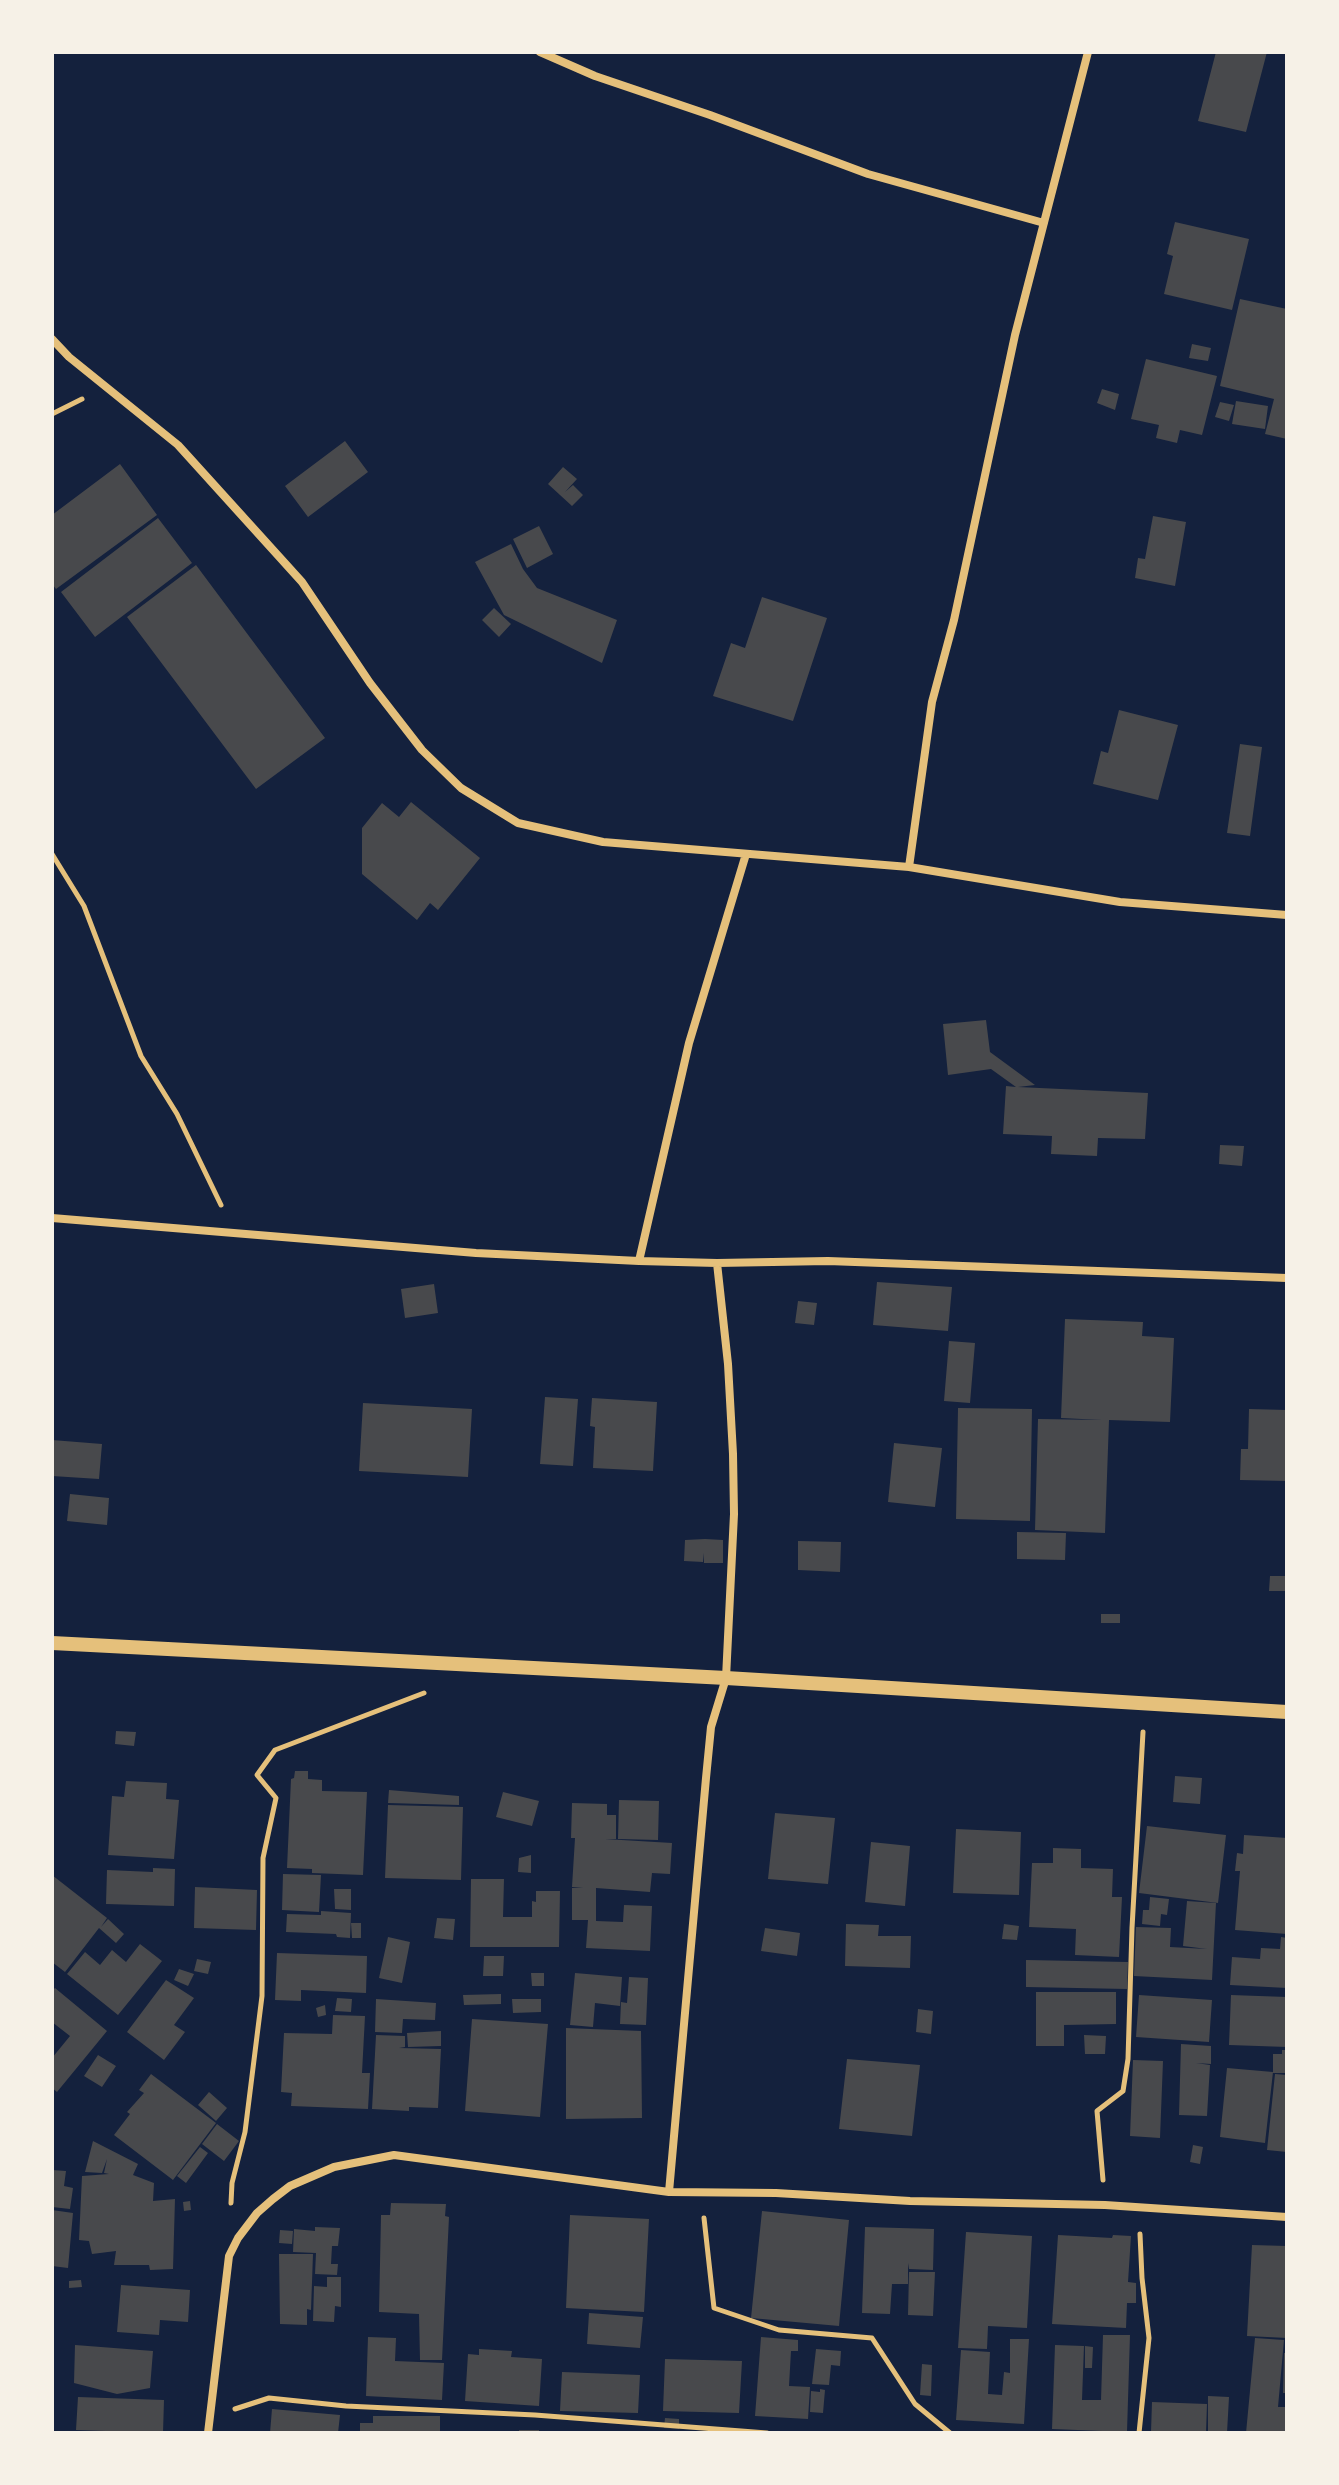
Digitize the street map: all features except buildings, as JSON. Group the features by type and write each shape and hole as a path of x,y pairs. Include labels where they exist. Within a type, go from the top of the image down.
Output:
{"street":[{"path":"540,52 595,76 868,174 1044,223"},
{"path":"909,867 932,702 954,620 1015,335 1088,52"},
{"path":"52,339 69,357 188,456 302,582 370,683 422,750 461,788 518,823 603,842 909,867 1120,902 1287,915"},
{"path":"639,1261 689,1043 746,854"},
{"path":"52,1218 476,1253 639,1261 828,1261 1287,1278"},
{"path":"669,2192 708,1752 711,1727 726,1678 734,1514 733,1454 728,1364 717,1263"},
{"path":"52,1643 726,1678 1287,1712"},
{"path":"208,2433 229,2256 257,2213 290,2186 334,2167 394,2155 669,2192 1105,2205 1287,2217"}],"path":[{"path":"52,854 84,906 141,1056 177,1114 234,1234"},
{"path":"229,2256 232,2183 245,2132 262,1996 263,1858 276,1798 257,1775 275,1750 437,1688"},
{"path":"1105,2205 1097,2111 1123,2091 1128,2059 1145,1703"},
{"path":"702,2193 714,2308 779,2330 872,2338 915,2404 950,2433"},
{"path":"1139,2433 1149,2338 1142,2278 1140,2209"},
{"path":"211,2417 269,2398 346,2406 535,2415 767,2433"}]}
